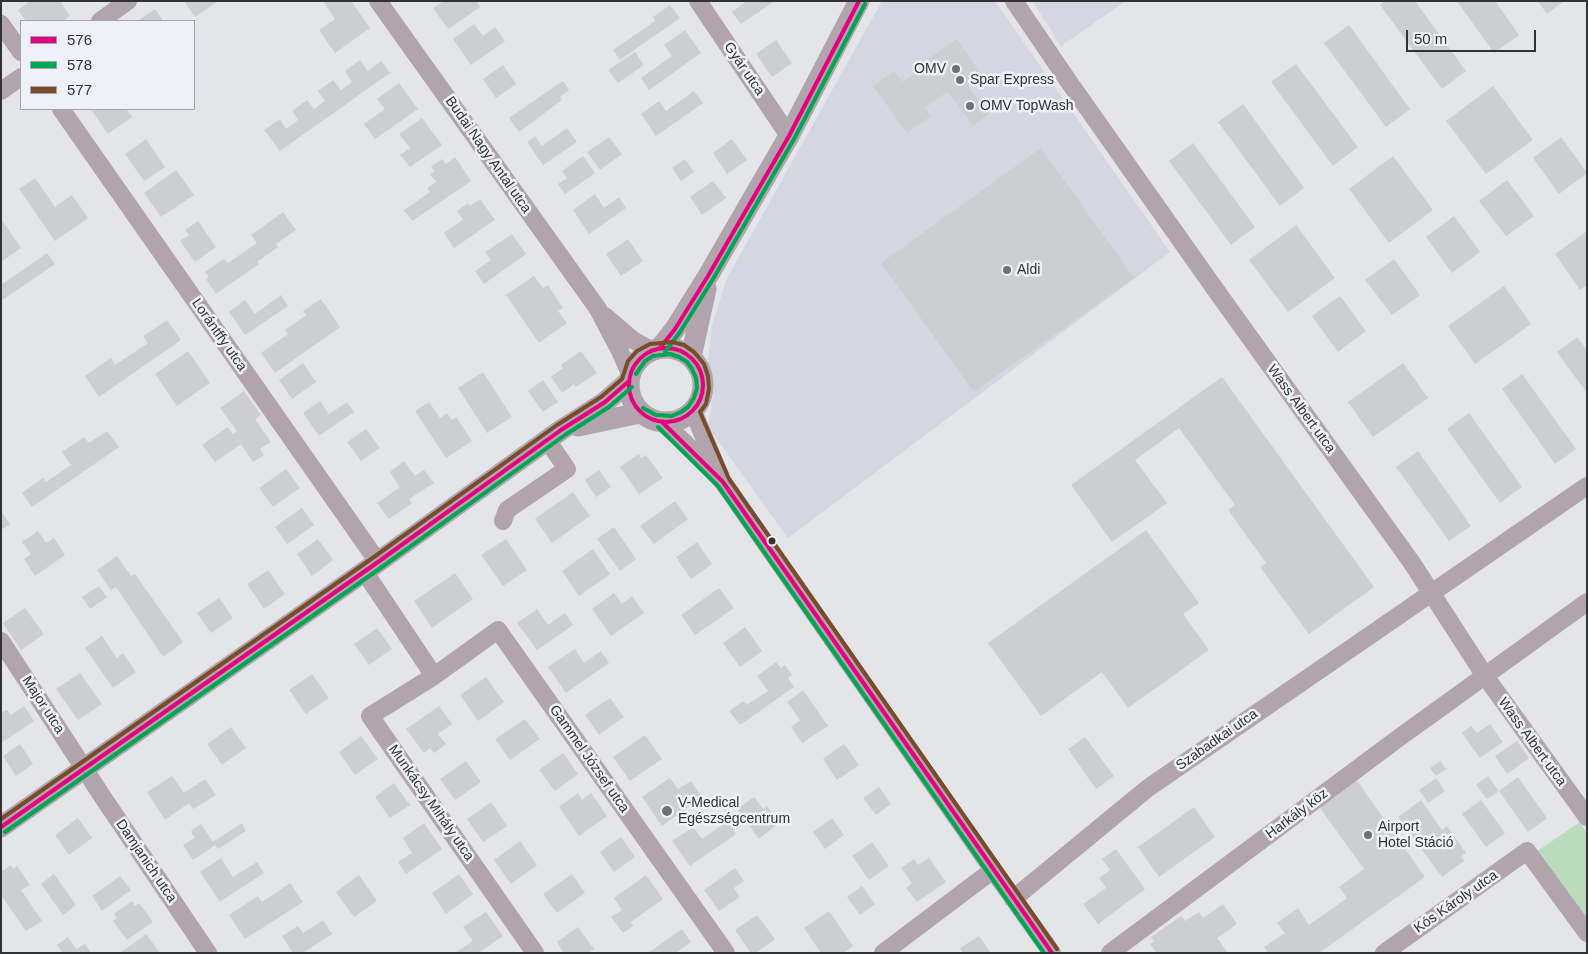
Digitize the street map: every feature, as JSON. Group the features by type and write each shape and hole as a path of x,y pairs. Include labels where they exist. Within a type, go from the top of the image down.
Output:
{"main road":[{"path":"655,349 671,348 682,351 691,357 698,366 702,377 703,389 700,401 693,411 684,418 673,422 662,422 640,413 632,401 628,388 634,364 641,356 655,349 675,329 708,276 789,136 859,1"},
{"path":"691,357 708,276"},
{"path":"1,827 554,435 604,402 629,378"},
{"path":"554,435 640,413"}],"street":[{"path":"101,20 128,1"},
{"name":"Budai Nagy Antal utca","path":"378,1 598,309 620,351 629,378"},
{"name":"Gyár utca","path":"698,1 789,136"},
{"name":"Wass Albert utca","path":"1014,1 1069,82 1412,563 1484,676 1587,817"},
{"path":"1,24 20,51"},
{"path":"1,91 20,78"},
{"name":"Lorántffy utca","path":"62,110 371,566 434,676"},
{"name":"Budai Nagy Antal utca","path":"598,309 633,340 655,349"},
{"path":"693,411 723,482"},
{"path":"662,422 723,482 1052,953"},
{"path":"503,521 507,510 567,468 554,435"},
{"name":"Szabadkai utca","path":"1013,899 1148,788 1587,486"},
{"name":"Harkály köz","path":"1110,953 1392,742 1587,602"},
{"name":"Gammel József utca","path":"434,676 498,630 726,953"},
{"name":"Major utca","path":"1,641 84,768"},
{"name":"Munkácsy Mihály utca","path":"434,676 370,716 535,953"},
{"name":"Damjanich utca","path":"84,768 208,953"},
{"name":"Kós Károly utca","path":"1384,953 1528,851 1587,933"},
{"path":"883,953 993,870"}],"shaded area":[{"path":"882,1 995,1 1170,252 788,538 708,427 714,391 708,359 712,326 726,280"},
{"path":"1032,1 1126,1 1061,46"}],"green space":[{"path":"1580,822 1587,833 1587,922 1536,852"}],"building":[{"path":"30,1 60,1 70,16 64,20 25,20 18,10"},
{"path":"184,1 218,1 195,17"},
{"path":"323,1 351,1 370,28 335,53 319,30 335,19"},
{"path":"444,1 477,1 480,7 448,29 433,8"},
{"path":"747,1 775,1 741,24 732,12"},
{"path":"1385,1 1415,1 1466,71 1442,89 1380,5"},
{"path":"1457,1 1495,1 1519,35 1494,53"},
{"path":"1538,1 1564,1 1547,14"},
{"path":"670,5 680,18 620,60 613,50 655,21 653,17"},
{"path":"155,9 162,20 139,20"},
{"path":"474,24 483,36 495,27 505,41 471,65 453,39"},
{"path":"1349,25 1410,109 1386,127 1324,43"},
{"path":"685,30 701,53 649,90 641,78 672,56 664,45"},
{"path":"957,39 982,76 968,86 989,114 973,126 948,91 925,108 931,116 907,133 873,86 894,71 903,82 930,62 928,59"},
{"path":"776,40 792,63 772,77 756,54"},
{"path":"635,52 644,65 618,83 608,70"},
{"path":"360,60 368,71 381,61 390,73 280,151 264,130 280,119 286,129 298,120 292,111 307,100 314,109 325,101 318,91 333,80 341,90 352,82 345,71"},
{"path":"1296,64 1358,147 1333,166 1271,82"},
{"path":"503,65 516,84 496,98 483,79"},
{"path":"563,81 569,90 560,97 562,100 519,132 509,118"},
{"path":"399,83 418,109 375,139 364,124 385,109 377,99"},
{"path":"1493,86 1533,140 1486,174 1446,121"},
{"path":"694,91 703,103 656,136 641,114 659,101 666,111"},
{"path":"1243,104 1304,188 1280,206 1218,122"},
{"path":"127,110 132,117 108,134 92,111"},
{"path":"422,118 442,145 410,167 400,155 410,148 399,134"},
{"path":"567,128 577,142 543,165 527,142 535,136 542,146"},
{"path":"609,137 622,154 600,170 587,152"},
{"path":"1561,137 1587,173 1559,194 1533,158"},
{"path":"146,139 165,167 144,181 125,154"},
{"path":"732,139 747,160 727,174 713,153"},
{"path":"1193,143 1255,227 1231,245 1169,161"},
{"name":"Aldi","path":"1041,148 1134,278 974,392 881,263"},
{"path":"583,156 595,173 565,194 558,184 567,178 562,171"},
{"path":"1393,156 1433,210 1389,243 1349,189"},
{"path":"455,157 471,181 412,221 404,210 430,192 427,188 436,182 430,174 434,172 431,167 442,159 446,164"},
{"path":"685,159 694,172 681,181 672,168"},
{"path":"176,170 194,195 161,217 144,193"},
{"path":"35,178 55,207 72,195 88,218 55,241 19,189"},
{"path":"1507,180 1534,216 1506,236 1479,201"},
{"path":"713,181 726,198 702,215 690,197"},
{"path":"595,194 604,208 619,197 626,208 589,234 573,210"},
{"path":"480,199 495,220 454,248 444,233 463,220 457,211 468,203 470,206"},
{"path":"283,212 296,230 276,244 278,247 257,262 259,264 216,294 206,279 209,277 205,272 224,259 228,263 257,243 251,235"},
{"path":"1454,216 1480,252 1452,273 1426,237"},
{"path":"1,219 21,248 1,262"},
{"path":"198,221 216,247 195,262 180,241 189,235 185,230"},
{"path":"1296,225 1335,278 1288,312 1249,260"},
{"path":"1587,231 1587,285 1580,290 1555,254"},
{"path":"512,234 526,254 484,284 475,271 491,260 485,252"},
{"path":"628,239 643,261 621,276 606,254"},
{"path":"47,253 55,264 1,301 1,285"},
{"path":"1394,259 1420,295 1392,315 1365,280"},
{"path":"534,276 543,288 548,285 563,308 558,311 567,323 539,343 506,295"},
{"path":"1504,286 1531,324 1475,364 1448,326"},
{"path":"281,295 288,306 245,335 229,312 245,300 255,314"},
{"path":"1340,296 1366,331 1338,352 1312,316"},
{"path":"321,299 340,327 275,373 261,353 288,334 285,330 306,315 303,311"},
{"path":"167,320 181,340 99,397 85,376 111,358 115,365 148,343 143,336"},
{"path":"1577,337 1587,350 1587,393 1557,352"},
{"path":"188,351 210,383 177,406 155,374"},
{"path":"581,351 597,373 576,387 574,384 562,393 551,377 563,368 561,365"},
{"path":"303,363 316,382 292,399 279,380"},
{"path":"1403,363 1428,398 1373,437 1348,402"},
{"path":"483,372 512,417 487,433 458,388"},
{"path":"1522,374 1576,449 1555,464 1502,389"},
{"path":"1222,377 1374,587 1309,634 1260,567 1266,563 1228,510 1235,505 1179,428 1135,460 1167,503 1112,542 1071,485"},
{"path":"543,380 558,402 543,412 528,391"},
{"path":"244,391 261,415 255,419 271,442 260,449 264,455 253,462 241,444 215,462 202,445 228,427 233,434 237,431 220,408"},
{"path":"320,401 329,414 347,402 354,412 319,436 303,413"},
{"path":"429,402 440,418 447,413 452,420 456,417 472,441 446,458 415,411"},
{"path":"1469,413 1522,487 1500,503 1447,429"},
{"path":"366,429 380,448 361,461 347,442"},
{"path":"107,431 119,447 32,507 22,493 43,478 46,482 71,465 62,452 84,437 89,443"},
{"path":"1418,451 1471,526 1449,541 1396,467"},
{"path":"639,454 641,458 646,455 663,478 639,494 620,467"},
{"path":"404,461 415,476 424,470 434,483 409,499 412,503 389,519 377,503 400,487 390,472"},
{"path":"286,469 300,488 273,507 259,488"},
{"path":"599,470 611,487 596,497 585,480"},
{"path":"573,492 590,516 552,543 535,519"},
{"path":"675,501 688,519 654,544 640,526"},
{"path":"302,508 314,525 287,544 275,527"},
{"path":"1,511 10,524 1,530"},
{"path":"614,527 636,559 620,571 597,539"},
{"path":"1146,530 1199,603 1183,614 1209,650 1128,708 1102,672 1041,716 988,643"},
{"path":"38,531 46,543 54,538 65,555 35,576 24,559 31,554 22,542"},
{"path":"318,539 333,560 312,576 297,554"},
{"path":"506,539 527,570 503,586 481,555"},
{"path":"697,542 712,564 691,579 676,557"},
{"path":"593,549 610,574 579,596 562,571"},
{"path":"117,556 131,576 135,574 183,642 163,657 116,587 111,590 97,570"},
{"path":"268,570 285,594 264,609 247,584"},
{"path":"455,573 473,599 432,628 414,601"},
{"path":"99,586 107,597 90,609 82,597"},
{"path":"719,588 734,608 695,635 681,615"},
{"path":"614,593 622,604 632,596 644,613 611,636 592,609"},
{"path":"219,598 233,618 211,633 197,613"},
{"path":"25,608 44,634 21,650 3,623"},
{"path":"537,609 548,625 565,613 573,625 537,650 517,623"},
{"path":"745,627 762,651 740,667 723,643"},
{"path":"377,628 392,649 369,665 354,644"},
{"path":"102,636 117,658 123,653 136,672 113,688 85,648"},
{"path":"575,649 584,663 601,651 609,663 566,693 548,667"},
{"path":"776,662 781,668 785,665 792,675 788,678 794,687 740,725 729,711 743,701 747,705 768,691 757,676"},
{"path":"80,673 102,704 78,720 56,689"},
{"path":"312,674 329,698 306,714 289,690"},
{"path":"486,677 504,702 478,721 460,695"},
{"path":"803,690 828,726 802,743 791,727 800,720 787,702"},
{"path":"610,698 624,717 599,735 585,715"},
{"path":"24,706 34,721 1,743 1,713 7,710 11,715"},
{"path":"439,706 452,724 438,734 446,744 434,753 430,748 424,753 406,729"},
{"path":"525,719 540,739 510,760 495,739"},
{"path":"1490,724 1503,742 1480,758 1462,733 1471,726 1477,733"},
{"path":"231,727 246,748 222,765 207,744"},
{"path":"645,735 662,759 630,781 613,757"},
{"path":"361,736 378,759 355,775 339,752"},
{"path":"1085,737 1114,776 1096,789 1068,749"},
{"path":"1517,741 1529,758 1507,774 1495,756"},
{"path":"20,744 33,764 16,776 3,756"},
{"path":"844,744 859,765 837,780 823,759"},
{"path":"563,753 578,774 555,791 539,770"},
{"path":"466,761 481,782 455,800 440,779"},
{"path":"1440,761 1446,769 1436,776 1430,768"},
{"name":"Airport Hotel Stáció","path":"1353,775 1425,877 1319,953 1268,953 1264,947 1285,933 1277,923 1298,908 1309,925 1347,898 1339,887 1364,869 1315,801"},
{"path":"172,776 184,793 205,779 216,795 193,809 189,803 165,820 147,792"},
{"path":"1488,776 1499,791 1487,799 1476,785"},
{"path":"1518,777 1547,818 1528,832 1499,791"},
{"name":"V-Medical Egészségcentrum","path":"670,778 678,789 691,781 702,797 662,826 642,797"},
{"path":"1436,778 1445,791 1428,803 1419,790"},
{"path":"394,783 410,805 390,818 375,797"},
{"path":"879,787 891,804 876,815 863,798"},
{"path":"578,793 582,800 591,793 607,816 579,836 559,807"},
{"path":"754,797 763,809 767,806 779,823 759,839 737,809"},
{"path":"1421,800 1442,830 1447,826 1466,853 1461,856 1464,861 1442,877 1398,817"},
{"path":"1481,800 1505,833 1486,847 1462,814"},
{"path":"491,802 507,826 483,842 467,819"},
{"path":"1194,807 1215,837 1159,877 1138,847"},
{"path":"78,818 92,838 69,855 55,835"},
{"path":"832,818 844,835 825,849 813,832"},
{"path":"728,821 736,834 690,866 672,841 693,827 702,839"},
{"path":"242,823 246,831 218,849 215,845 193,860 183,845 195,838 191,831 201,824 213,842"},
{"path":"424,823 442,849 406,874 398,862 412,853 403,838"},
{"path":"621,837 635,857 614,872 600,852"},
{"path":"520,841 537,865 511,884 494,860"},
{"path":"872,842 889,866 869,880 852,856"},
{"path":"1116,849 1145,889 1098,924 1083,904 1106,888 1099,878 1110,870 1102,859"},
{"path":"221,858 233,877 257,862 264,873 220,902 200,872"},
{"path":"929,858 946,882 917,902 906,888 912,883 901,868 914,859 918,865"},
{"path":"11,865 13,869 17,866 30,885 21,890 42,921 26,931 1,895 1,872"},
{"path":"735,868 744,881 734,888 740,897 719,911 704,890"},
{"path":"54,874 76,905 63,915 41,884"},
{"path":"459,874 473,894 446,914 432,893"},
{"path":"572,874 585,893 557,913 543,894"},
{"path":"359,875 377,901 354,917 336,892"},
{"path":"646,875 663,899 631,922 633,926 623,933 611,917 622,910 614,898"},
{"path":"120,876 131,890 102,911 92,896"},
{"path":"290,883 303,902 245,939 229,915 258,896 262,902"},
{"path":"862,886 875,904 860,915 847,897"},
{"path":"132,901 135,906 139,903 153,922 127,940 113,921 117,918 114,914"},
{"path":"1223,904 1237,924 1217,938 1228,953 1157,953 1150,944 1154,941 1151,937 1181,916 1185,921 1199,912 1203,918"},
{"path":"829,911 853,946 844,953 821,953 804,928"},
{"path":"486,912 503,936 478,953 459,953 458,951 473,941 463,927"},
{"path":"757,915 775,939 756,953 751,953 735,930"},
{"path":"323,920 332,934 303,953 293,953 282,936 298,926 303,933"},
{"path":"578,927 594,949 588,953 564,953 557,942"},
{"path":"682,929 691,942 676,953 648,953"},
{"path":"146,934 160,953 120,953"},
{"path":"979,936 991,953 963,953 960,948"},
{"path":"68,937 76,949 85,944 91,953 63,953 57,945"}],"transit line":[{"name":"576","path":"660,348 675,329 708,276 789,136 859,1"},
{"name":"578","path":"665,352 680,332 713,279 794,139 865,4"},
{"name":"577","path":"1,819 374,557 557,425 601,397 622,379 628,361 637,351 650,344 672,342 684,345 694,352 704,364 708,376 709,389 706,404 700,412 729,479 1057,949"},
{"name":"576","path":"659,348 673,348 687,354 697,364 703,378 703,385 701,399 687,416 673,422 659,422 645,416 635,406 629,392 629,378 635,364 645,354 659,348"},
{"name":"578","path":"636,374 645,361 653,356 670,354 687,362 696,378 697,388 694,398 688,407 681,412 672,416 656,415 643,408"},
{"name":"576","path":"1,827 378,562 561,430 605,402 628,382"},
{"name":"578","path":"5,832 382,567 565,435 609,407 632,387"},
{"name":"576","path":"662,422 723,482 1052,953"},
{"name":"578","path":"658,427 718,486 1044,953"}],"place":[{"name":"OMV","path":"956,69"},
{"name":"Spar Express","path":"960,80"},
{"name":"OMV TopWash","path":"970,106"},
{"name":"Aldi","path":"1007,270"},
{"name":"V-Medical Egészségcentrum","path":"667,811"},
{"name":"Airport Hotel Stáció","path":"1368,835"}]}
